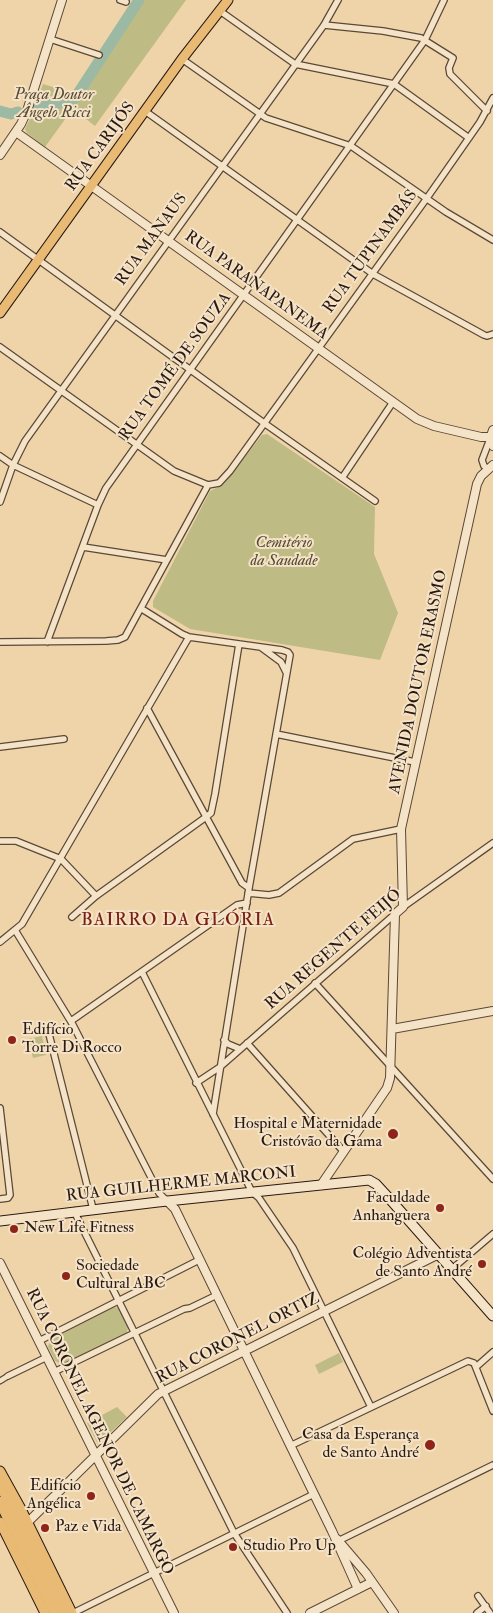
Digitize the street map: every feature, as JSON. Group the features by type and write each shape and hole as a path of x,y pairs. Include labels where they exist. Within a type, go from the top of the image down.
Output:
{"highway":[{"path":"0,1484 63,1613"},
{"path":"0,1502 55,1613"}],"main road":[{"name":"RUA CARIJÓS","path":"0,313 182,59 228,0"},
{"name":"RUA GUILHERME MARCONI","path":"0,1221 74,1211 365,1180 376,1184 439,1254"},
{"path":"439,1254 493,1316"},
{"path":"0,1472 28,1522 73,1613"},
{"path":"1,1528 45,1613"}],"street":[{"path":"0,155 16,132 27,111 62,0"},
{"name":"RUA MANAUS","path":"0,502 13,465 25,441 324,25 338,0"},
{"name":"RUA TOMÉ DE SOUZA","path":"46,642 98,504 106,488 425,40 444,0"},
{"path":"220,11 295,64 394,84 469,138"},
{"path":"324,25 384,31 425,40 453,58 449,68 450,74 487,111"},
{"path":"50,39 99,55"},
{"path":"182,59 260,114 351,146 493,240"},
{"name":"RUA TUPINAMBÁS","path":"208,485 214,485 222,481 264,424 427,198 487,111 493,98"},
{"path":"145,111 373,274 484,335 492,334"},
{"name":"RUA PARANAPANEMA","path":"16,132 393,402 426,423 492,438"},
{"path":"0,232 264,424 375,501"},
{"path":"0,347 174,472 208,485 127,635 120,640 0,642"},
{"path":"342,478 393,402"},
{"name":"AVENIDA DOUTOR ERASMO","path":"491,467 484,466 482,460 492,438"},
{"path":"0,456 13,465 98,504"},
{"name":"AVENIDA DOUTOR ERASMO","path":"403,907 401,829 477,484 481,476 491,467"},
{"path":"83,547 167,560"},
{"path":"142,608 189,637 282,650 289,657"},
{"path":"0,942 22,924 189,637"},
{"path":"72,918 96,896 206,817 212,810 239,644"},
{"path":"259,646 281,662 286,672"},
{"path":"281,662 286,662 289,657"},
{"path":"213,1114 246,903 289,657"},
{"path":"147,708 242,883 249,890 269,895 278,892 354,839 401,829"},
{"path":"276,734 415,762"},
{"path":"0,747 64,739"},
{"path":"0,841 16,841 61,859 96,896"},
{"name":"RUA REGENTE FEIJÓ","path":"196,1083 220,1068 403,907 493,843"},
{"path":"72,1021 237,905 246,903"},
{"path":"321,1185 387,1088 390,1078 395,914"},
{"path":"15,930 72,1021 159,1193 175,1209 337,1541 358,1589"},
{"path":"142,972 252,1192 259,1198 293,1248 372,1406"},
{"path":"315,983 493,1179"},
{"path":"392,1029 493,1011"},
{"path":"49,1034 93,1209"},
{"path":"224,1040 228,1044 240,1049"},
{"path":"247,1043 343,1151"},
{"path":"0,1108 10,1195 8,1198 0,1199"},
{"path":"74,1211 234,1533 287,1613"},
{"path":"452,1269 493,1234"},
{"name":"RUA CORONEL ORTIZ","path":"28,1522 156,1395 439,1254"},
{"path":"39,1341 199,1260"},
{"name":"RUA CORONEL AGENOR DE CAMARGO","path":"0,1263 174,1613"},
{"path":"54,1372 184,1309 216,1296"},
{"path":"475,1365 493,1352"},
{"path":"0,1382 7,1376 47,1357"},
{"path":"290,1446 466,1362 475,1365"},
{"path":"475,1365 493,1411"},
{"path":"337,1541 493,1465"},
{"path":"73,1613 314,1494"},
{"path":"337,1541 372,1582 394,1613"},
{"path":"310,1613 372,1582"},
{"path":"478,1596 490,1613"},
{"path":"477,1613 486,1606"}],"green space":[{"name":"Praça Doutor Ângelo Ricci","path":"144,0 186,0 95,126 77,112 71,111 45,147 27,133 25,129 43,84 76,94 72,100 77,100"},
{"name":"Cemitério da Saudade","path":"267,434 375,507 374,554 398,613 380,660 190,629 153,607 153,601 210,491 224,484 262,435"},
{"path":"42,1036 46,1055 33,1058 28,1039"},
{"path":"114,1307 118,1308 128,1327 127,1333 64,1363 55,1361 48,1347 50,1340"},
{"path":"339,1353 343,1362 319,1374 315,1365"},
{"path":"117,1407 127,1417 98,1444 87,1423"}],"waterway":[{"path":"37,107 75,98 139,0"},
{"path":"0,111 11,114 18,112"}],"place":[{"name":"Edifício Torre Di Rocco","path":"12,1040"},
{"name":"Hospital e Maternidade Cristóvão da Gama","path":"393,1134"},
{"name":"Faculdade Anhanguera","path":"440,1208"},
{"name":"New Life Fitness","path":"14,1229"},
{"name":"Colégio Adventista de Santo André","path":"482,1264"},
{"name":"Sociedade Cultural ABC","path":"66,1276"},
{"name":"Casa da Esperança de Santo André","path":"430,1445"},
{"name":"Edifício Angélica","path":"91,1496"},
{"name":"Paz e Vida","path":"45,1528"},
{"name":"Studio Pro Up","path":"233,1547"}],"district":[{"name":"BAIRRO DA GLÓRIA","path":"178,921"}]}
